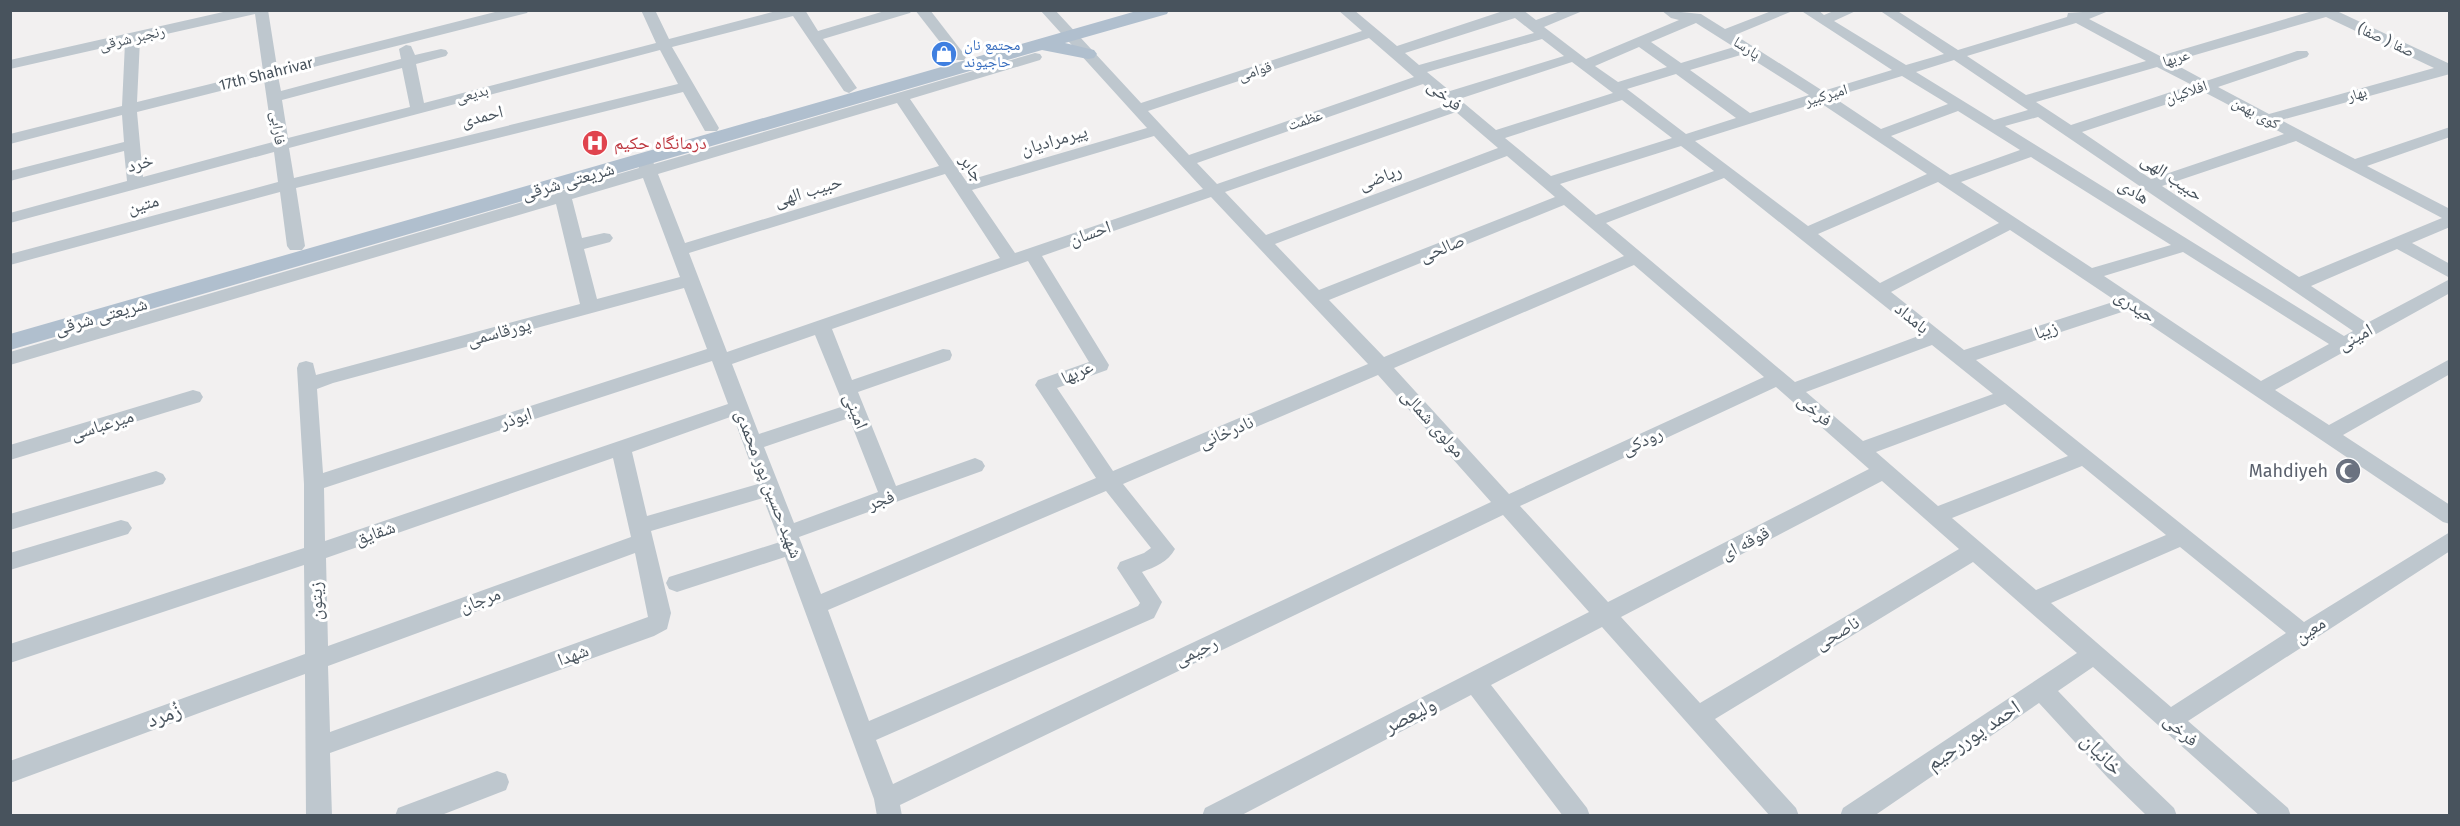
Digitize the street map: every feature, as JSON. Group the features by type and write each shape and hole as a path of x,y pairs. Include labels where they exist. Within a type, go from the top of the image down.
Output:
{"main road":[{"name":"شریعتی شرقی","path":"997,52 1028,54 1067,32 1120,10"},
{"name":"شریعتی شرقی","path":"10,342 647,165 954,70 997,52 1067,32 1156,11"},
{"path":"1028,54 1062,48 1088,54"},
{"name":"شریعتی شرقی","path":"10,326 849,88 954,70"}],"street":[{"name":"رنجبر شرقی","path":"10,65 253,10"},
{"name":"فارابی","path":"261,10 296,246"},
{"name":"17th Shahrivar","path":"10,139 522,10"},
{"path":"648,10 664,45 711,128"},
{"path":"814,37 905,10"},
{"path":"922,10 954,70 1028,54"},
{"name":"مولوی شمالی","path":"1047,10 1214,191 1382,367 1787,816"},
{"path":"1348,13 1371,10"},
{"name":"عظمت","path":"1186,161 1538,30 1578,10"},
{"name":"پارسا","path":"1668,10 1676,15 1696,18 1725,34 1821,96"},
{"path":"1725,34 1788,10"},
{"name":"هادی","path":"1808,10 2343,344"},
{"path":"1823,20 1851,10"},
{"name":"حبیب الهی","path":"1886,10 1900,25 1956,55 2366,331"},
{"name":"کوی بهمن","path":"2063,10 2450,216"},
{"name":"امیرکبیر","path":"1550,183 1821,96 2104,10"},
{"path":"797,11 849,88"},
{"name":"بدیعی","path":"281,145 797,11"},
{"name":"عربها","path":"2024,101 2161,63 2328,11"},
{"name":"صفا ( صفا)","path":"2328,11 2448,69"},
{"path":"1394,52 1515,12"},
{"name":"بامداد","path":"1515,12 1806,233 2303,634"},
{"name":"فرخی","path":"1348,13 1511,149 1785,384 2279,816"},
{"name":"احسان","path":"720,356 821,326 1214,191 1454,102 1640,41 1696,18"},
{"name":"قوامی","path":"1139,109 1371,33"},
{"path":"132,38 129,110 135,184"},
{"path":"405,39 417,109"},
{"path":"1640,41 1748,119"},
{"path":"1495,136 1678,69 1747,48"},
{"path":"274,97 441,53"},
{"name":"افلاکیان","path":"2070,132 2302,54"},
{"name":"بهار","path":"2267,119 2448,69"},
{"name":"شریعتی شرقی","path":"10,359 563,196 647,165 901,97 954,70"},
{"name":"احمدی","path":"286,185 687,86"},
{"name":"حیدری","path":"1821,96 2450,516"},
{"name":"جابر","path":"901,97 1011,261"},
{"path":"1879,135 1960,105"},
{"path":"1991,124 2040,112"},
{"name":"پیرمرادیان","path":"961,188 1158,130"},
{"path":"2353,165 2450,132"},
{"path":"2149,185 2297,135"},
{"path":"10,176 131,145"},
{"name":"خرد","path":"10,218 281,145"},
{"name":"ریاضی","path":"1263,242 1511,149"},
{"path":"1806,233 1943,178 2033,151"},
{"name":"شهید حسین پور محمدی","path":"647,165 815,606 888,807"},
{"name":"حبیب الهی","path":"680,250 948,168"},
{"path":"1594,222 1726,172"},
{"name":"متین","path":"10,260 286,185"},
{"path":"563,196 590,308"},
{"name":"صالحی","path":"1317,298 1568,198"},
{"path":"2297,285 2450,221"},
{"path":"1879,291 2011,223"},
{"path":"574,246 604,238"},
{"path":"2399,243 2450,272"},
{"path":"2089,275 2185,246"},
{"name":"عربها","path":"1032,254 1100,365 1045,385 1109,481"},
{"name":"نادرخانی","path":"815,606 1636,258"},
{"name":"پورقاسمی","path":"307,377 327,378 691,280"},
{"name":"امینی","path":"2260,390 2450,285"},
{"name":"زیبا","path":"1961,358 2130,303"},
{"name":"امینی","path":"821,326 890,496"},
{"path":"1785,384 1935,337"},
{"name":"ابوذر","path":"314,484 720,356"},
{"path":"847,389 943,356"},
{"path":"2327,435 2450,365"},
{"name":"زیتون","path":"307,377 314,484 319,816"},
{"name":"رودکی","path":"1506,504 1785,384"},
{"path":"1860,450 2008,396"},
{"name":"میرعباسی","path":"10,453 193,397"},
{"name":"شقایق","path":"10,654 315,554 739,406"},
{"path":"753,443 855,409"},
{"name":"شهدا","path":"318,747 646,629 658,622 660,613 621,448"},
{"path":"1935,516 2085,457"},
{"name":"فجر","path":"677,584 790,540 890,496 975,466"},
{"name":"قوقه ای","path":"1606,615 1884,471"},
{"path":"10,522 156,479"},
{"path":"862,735 1146,612 1151,602 1128,568 1152,559 1164,549 1109,481"},
{"name":"مرجان","path":"317,659 641,533 770,488"},
{"name":"رحیمی","path":"888,807 1506,504"},
{"path":"10,562 121,528"},
{"path":"2033,601 2183,537"},
{"name":"معین","path":"2170,720 2450,540"},
{"name":"ناصحی","path":"1698,717 1975,550"},
{"name":"ولیعصر","path":"1214,816 1606,615"},
{"name":"احمد پوررحیم","path":"1852,816 2094,654"},
{"name":"زُمرد","path":"10,772 317,659"},
{"path":"1475,682 1578,816"},
{"name":"خانیان","path":"2041,689 2117,770 2165,816"},
{"path":"407,816 497,782"}],"place":[{"name":"مجتمع نان حاجیوند","path":"944,54"},
{"name":"درمانگاه حکیم","path":"595,143"},
{"name":"Mahdiyeh","path":"2348,471"}]}
